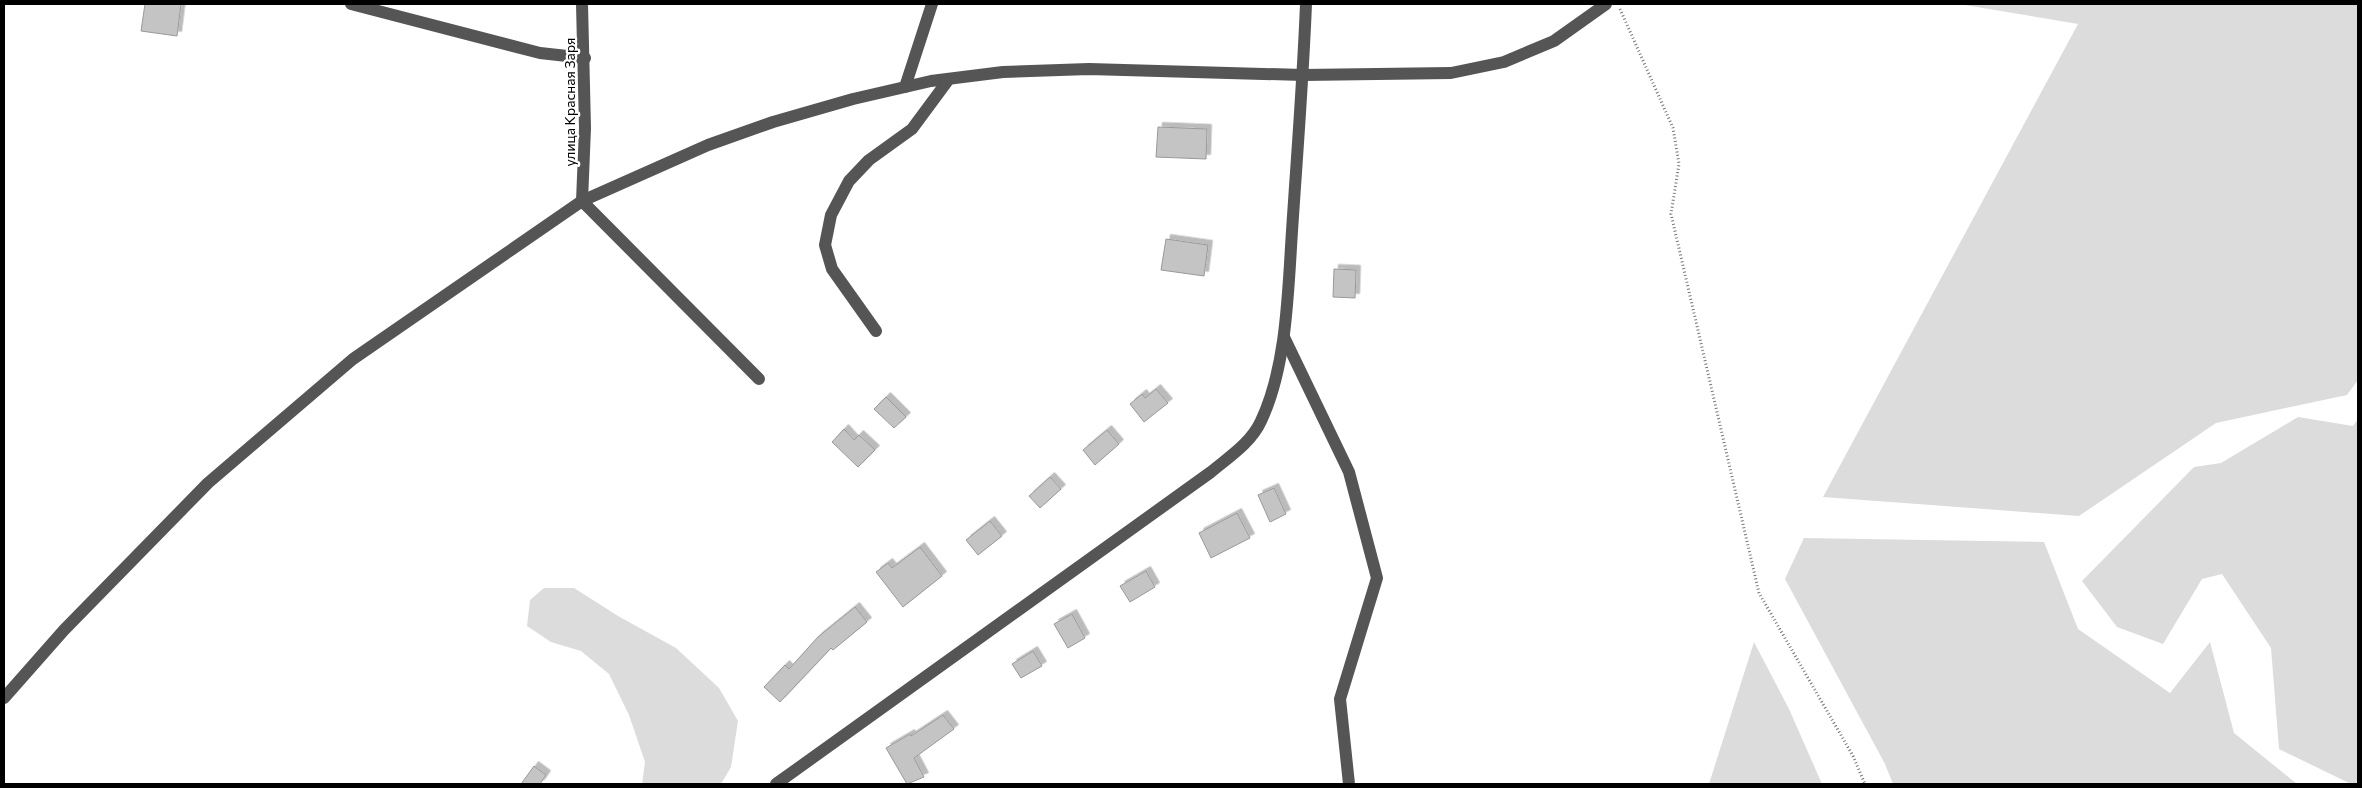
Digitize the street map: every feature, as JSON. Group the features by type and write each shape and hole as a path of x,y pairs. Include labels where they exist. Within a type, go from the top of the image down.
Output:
{"street":[{"path":"351,4 540,52 584,58"},
{"name":"улица Красная Заря","path":"582,4 585,128 582,201"},
{"path":"905,87 932,4"},
{"path":"776,784 1211,472 1245,444 1261,422 1269,400 1284,336 1303,75 1306,4"},
{"path":"4,698 64,630 208,483 353,359 582,201 708,145 773,122 853,99 949,79 1003,72 1089,69 1303,75 1451,73 1504,62 1554,41 1606,4"},
{"path":"876,331 832,269 825,245 831,215 849,181 869,160 912,129 949,79"},
{"path":"582,201 759,379"},
{"path":"1284,336 1349,472 1377,578 1340,698 1349,784"}],"path":[{"path":"1617,4 1673,128 1679,164 1671,214 1758,593 1853,756 1865,784"}],"shaded area":[{"path":"1959,4 2358,4 2358,380 2347,395 2216,423 2079,516 1823,497 2078,24"},
{"path":"2298,417 2353,426 2358,419 2358,784 2351,784 2279,749 2271,648 2222,574 2202,579 2163,644 2117,627 2082,581 2194,467 2221,463"},
{"path":"1804,538 2044,542 2078,629 2170,693 2210,642 2234,733 2297,784 1893,784 1885,764 1785,579"},
{"path":"544,588 574,588 618,616 676,648 719,688 738,721 731,767 721,784 642,784 645,762 629,715 609,674 581,651 551,642 527,626 530,600"},
{"path":"1754,642 1789,709 1822,784 1709,784"}],"building":[{"path":"145,4 181,4 177,36 141,31"},
{"path":"1158,127 1207,129 1206,159 1156,157"},
{"path":"1166,239 1208,245 1204,276 1161,270"},
{"path":"1334,269 1356,270 1355,298 1333,297"},
{"path":"1156,389 1168,403 1144,422 1130,404 1142,394 1145,398"},
{"path":"886,397 906,417 894,428 874,409"},
{"path":"844,429 854,440 859,435 875,450 858,467 832,442"},
{"path":"1107,430 1119,444 1095,465 1083,450"},
{"path":"1050,477 1061,489 1040,508 1029,496"},
{"path":"1274,488 1286,514 1270,522 1258,495"},
{"path":"1237,513 1250,538 1211,558 1199,533"},
{"path":"990,521 1002,536 978,555 966,540"},
{"path":"920,547 942,576 903,607 876,572 888,563 892,568"},
{"path":"1146,571 1155,587 1130,602 1120,586"},
{"path":"855,607 867,622 833,650 831,648 780,702 764,687 785,665 789,669 818,637"},
{"path":"1072,614 1085,638 1068,648 1054,624"},
{"path":"1033,651 1042,666 1021,678 1012,664"},
{"path":"943,715 954,729 914,758 924,777 907,784 886,748 910,734 911,736"},
{"path":"534,766 546,775 540,784 521,784"}]}
